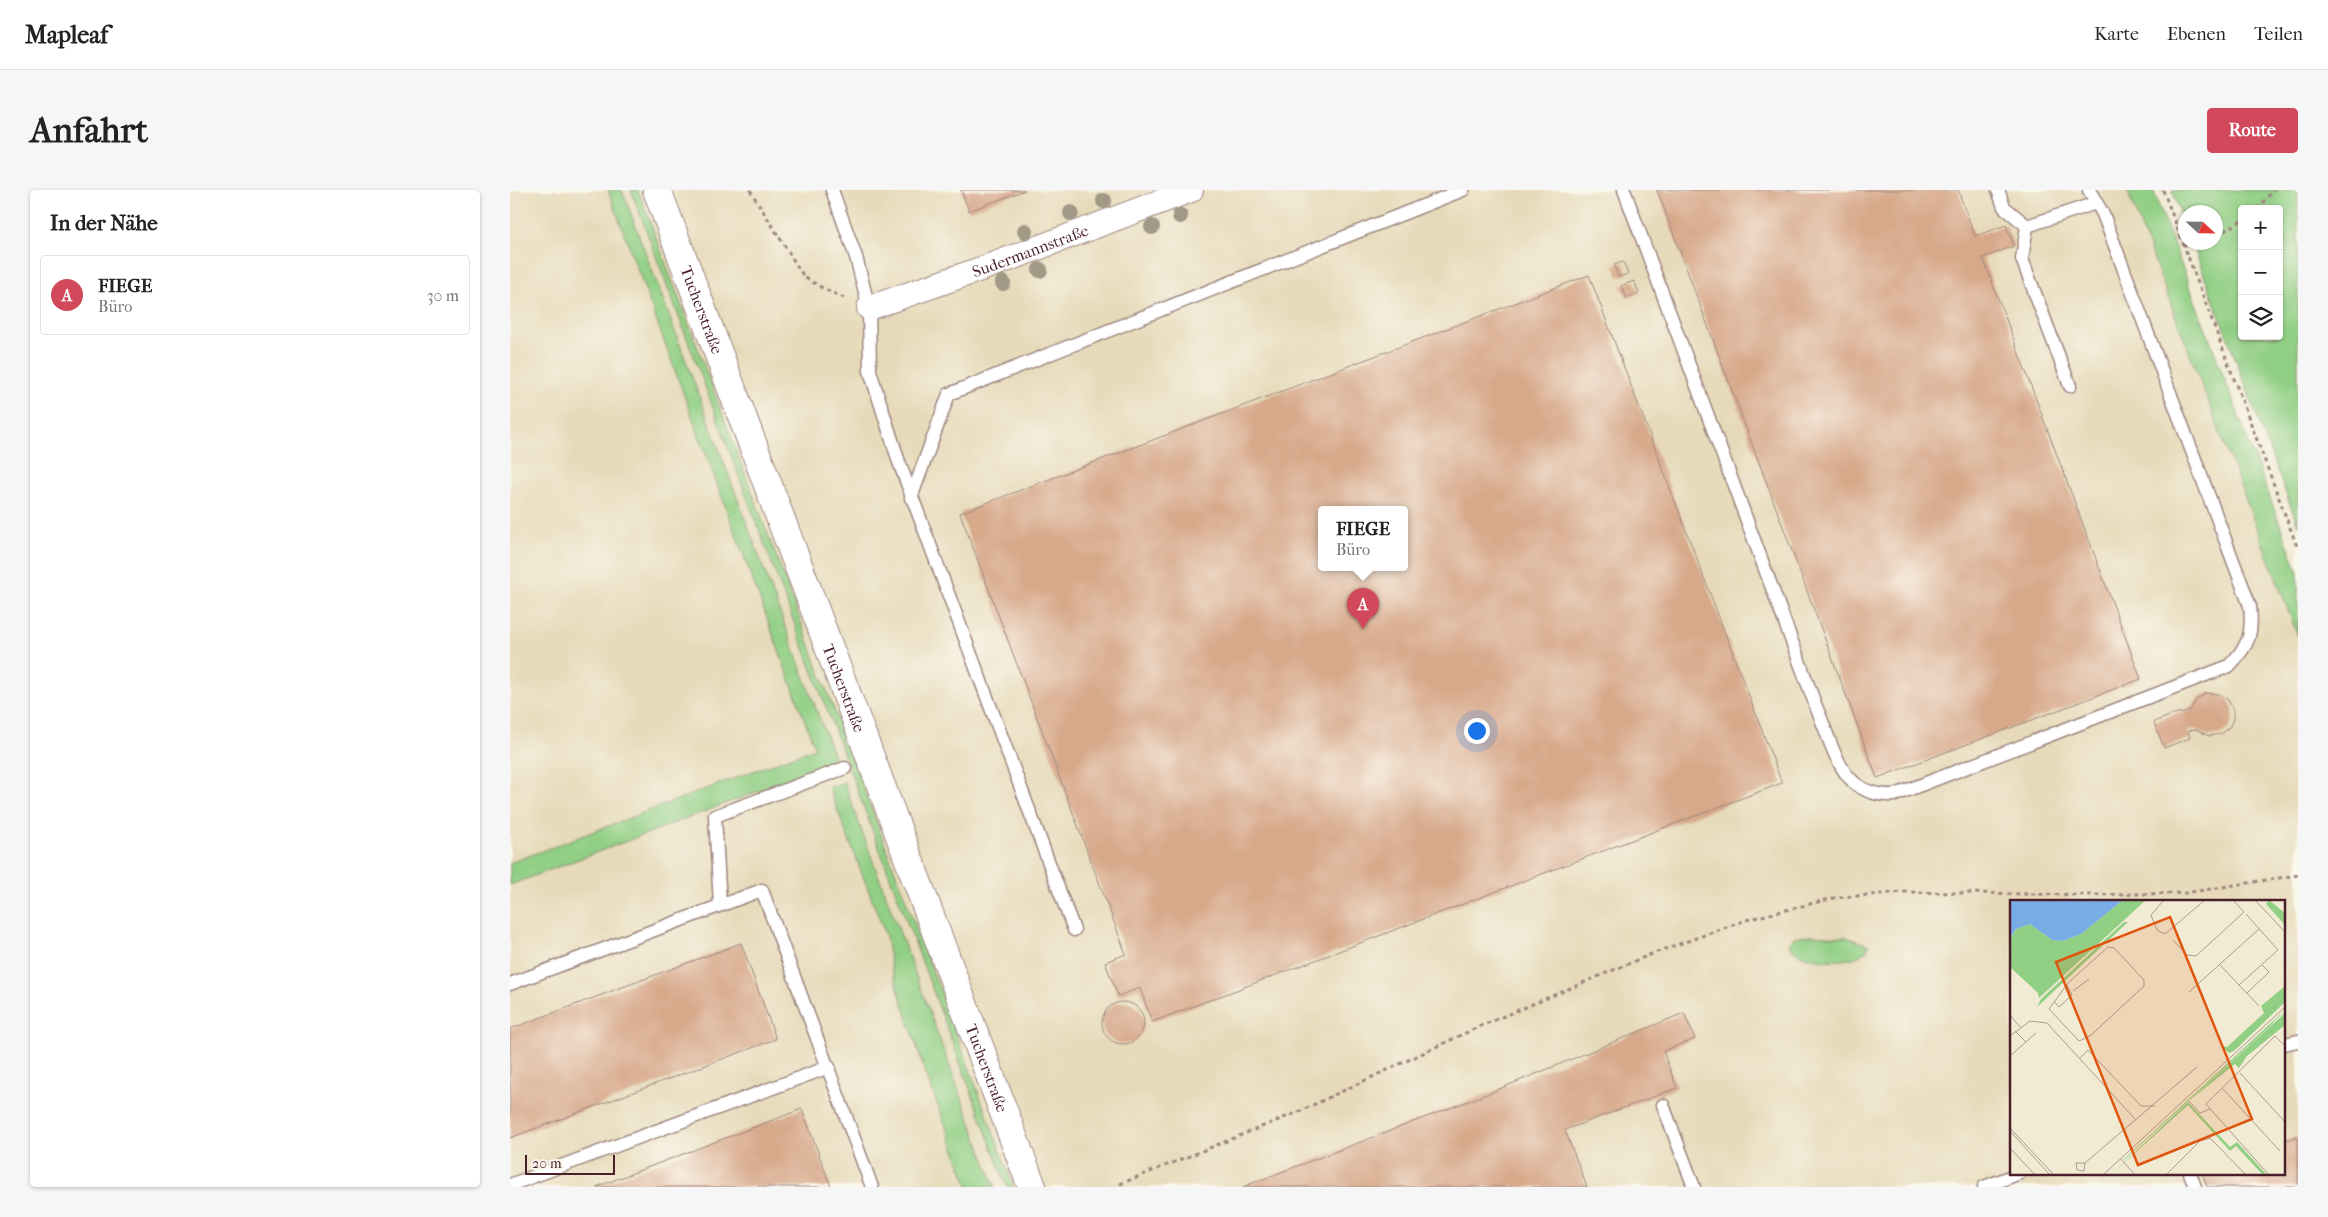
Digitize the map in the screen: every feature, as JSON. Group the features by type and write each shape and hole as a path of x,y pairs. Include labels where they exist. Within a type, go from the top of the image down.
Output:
{"main road":[{"name":"Tucherstraße","path":"657,190 1032,1187"}],"street":[{"name":"Sudermannstraße","path":"869,308 995,264 1191,190"}],"lane":[{"path":"832,190 856,257 869,308 870,371 911,498 1074,930"},
{"path":"911,498 949,394 1463,190"},
{"path":"1624,190 1817,710 1850,780 1864,791 1879,796 1895,795 2192,682 2229,666 2244,650 2252,629 2250,606 2103,214 2089,190"},
{"path":"1998,190 2004,207 2027,226"},
{"path":"2027,226 2096,203"},
{"path":"2027,226 2022,259 2070,386"},
{"path":"720,905 715,816 846,768"},
{"path":"510,984 762,890 872,1187"},
{"path":"510,1185 829,1067"},
{"path":"1663,1105 1694,1187"},
{"path":"1984,1187 2017,1174"},
{"path":"2190,1174 2195,1187"}],"path":[{"path":"750,190 804,276 824,289 869,308"},
{"path":"2163,190 2178,230"},
{"path":"2261,205 2274,190"},
{"path":"2223,231 2238,222"},
{"path":"2186,250 2298,549"},
{"path":"1120,1184 1296,1113 1476,1028 1649,955 1746,920 1834,898 1893,893 2094,895 2185,893 2298,875"}],"shaded area":[{"path":"510,190 2127,190 2298,636 2298,1187 510,1187"}],"green space":[{"path":"608,190 622,190 836,762 510,885 510,863 815,748"},
{"path":"631,190 638,190 1014,1187 1007,1187"},
{"path":"2127,190 2153,190 2298,572 2298,636"},
{"path":"2172,190 2298,190 2298,526 2195,250 2223,250 2223,205 2178,205 2178,207"},
{"path":"844,782 995,1187 969,1187 924,1069 891,967 886,936 829,788"},
{"path":"1811,935 1846,937 1869,945 1864,952 1855,957 1843,960 1830,960 1804,956 1789,945 1794,937"}],"building":[{"path":"961,190 1025,190 969,211"},
{"path":"1657,190 1958,190 1975,236 2006,225 2014,246 1983,258 2141,679 1877,778"},
{"path":"1623,262 1628,274 1618,277 1614,265"},
{"path":"1589,275 1782,783 1152,1022 1140,988 1118,996 1105,962 1126,954 960,513"},
{"path":"1634,281 1639,293 1627,298 1621,286"},
{"path":"2206,693 2219,694 2228,700 2233,709 2233,719 2229,728 2221,734 2209,736 2195,729 2188,731 2190,738 2164,748 2154,722 2190,710 2197,699"},
{"path":"741,943 776,1039 510,1138 510,1029"},
{"path":"1123,1002 1138,1008 1144,1023 1138,1038 1123,1044 1108,1038 1102,1023 1108,1008"},
{"path":"1684,1013 1695,1039 1663,1051 1677,1088 1565,1130 1587,1187 1242,1187 1487,1094"},
{"path":"802,1109 831,1187 596,1187"},
{"path":"2298,1136 2298,1187 2207,1187 2202,1174 2286,1174 2286,1140"}],"place":[{"name":"FIEGE","path":"1363,629"}]}
